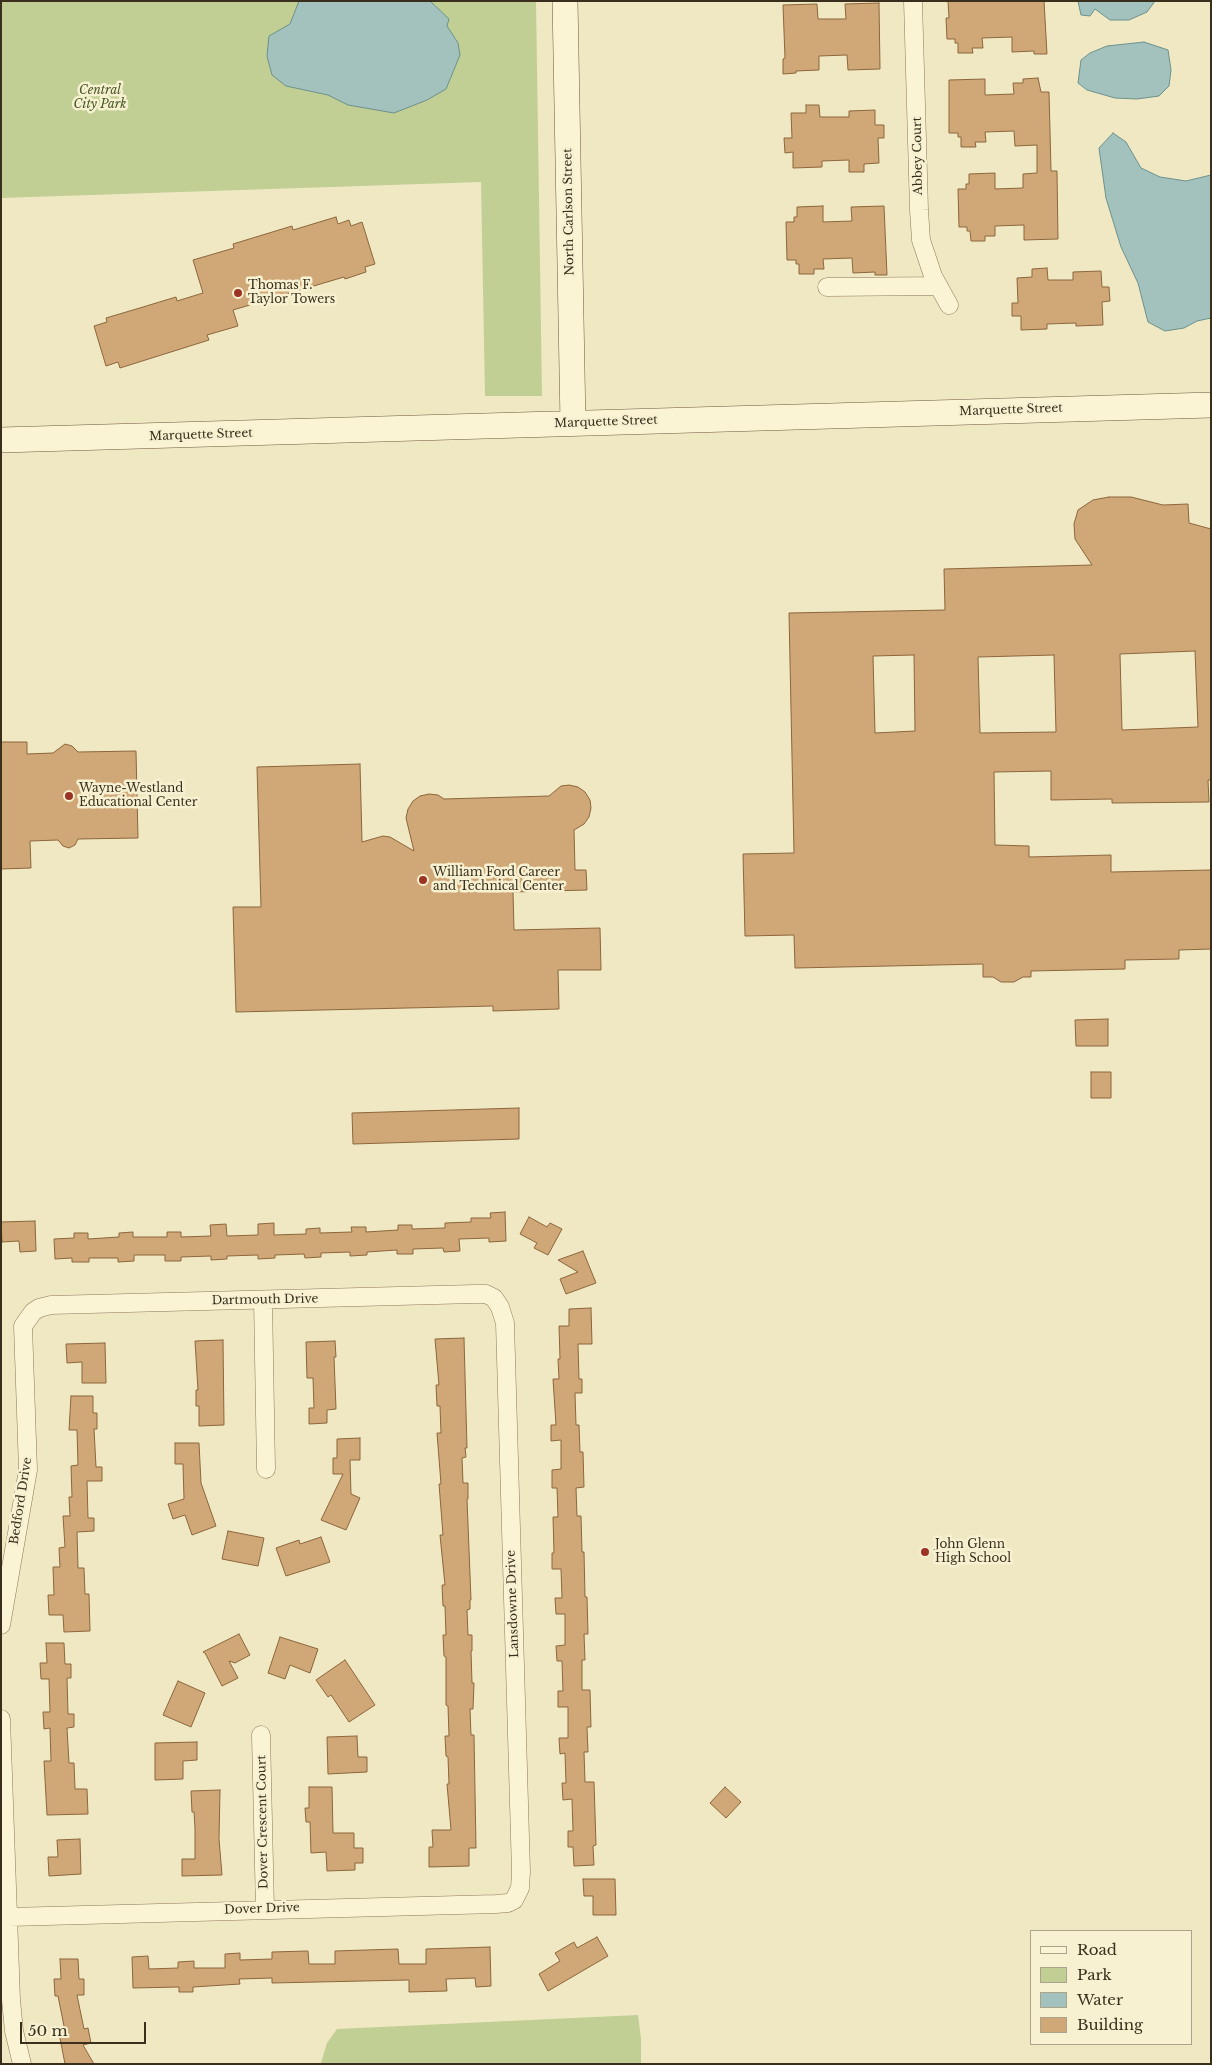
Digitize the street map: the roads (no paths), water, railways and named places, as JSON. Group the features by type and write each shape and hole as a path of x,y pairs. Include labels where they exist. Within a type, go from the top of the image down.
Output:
{"street":[{"name":"North Carlson Street","path":"565,1 573,423"},
{"name":"Abbey Court","path":"914,1 920,217 925,256 938,286 949,305"},
{"path":"827,287 938,286"},
{"name":"Marquette Street","path":"1,440 1211,404"},
{"name":"Dartmouth Drive","path":"28,1318 39,1308 51,1305 475,1294 486,1294 494,1298 500,1306"},
{"path":"263,1300 266,1469"},
{"name":"Lansdowne Drive","path":"500,1306 505,1324 521,1872 520,1888 514,1900"},
{"name":"Bedford Drive","path":"1,1625 28,1470 29,1447 23,1335 23,1326 28,1318"},
{"path":"1,1719 14,2031 22,2064"},
{"name":"Dover Crescent Court","path":"261,1735 265,1909"},
{"name":"Dover Drive","path":"9,1917 496,1904 508,1903 514,1900"}],"water":[{"path":"299,1 430,1 449,19 447,26 458,43 460,55 446,89 427,100 394,113 348,105 328,95 286,86 272,75 267,56 269,36 290,24"},
{"path":"1078,1 1155,1 1147,12 1129,20 1110,20 1095,9 1090,16 1081,15"},
{"path":"1144,42 1168,50 1171,70 1169,86 1159,96 1137,99 1115,98 1087,90 1078,83 1081,60 1090,53 1107,46"},
{"path":"1113,133 1126,142 1141,168 1160,177 1186,181 1211,175 1211,318 1197,321 1184,328 1165,331 1148,322 1138,283 1121,247 1106,198 1099,148"}],"place":[{"name":"Thomas F. Taylor Towers","path":"238,293"},
{"name":"Wayne-Westland Educational Center","path":"69,796"},
{"name":"William Ford Career and Technical Center","path":"423,880"},
{"name":"John Glenn High School","path":"925,1552"}],"park label":[{"name":"Central City Park","path":"100,98"}]}
